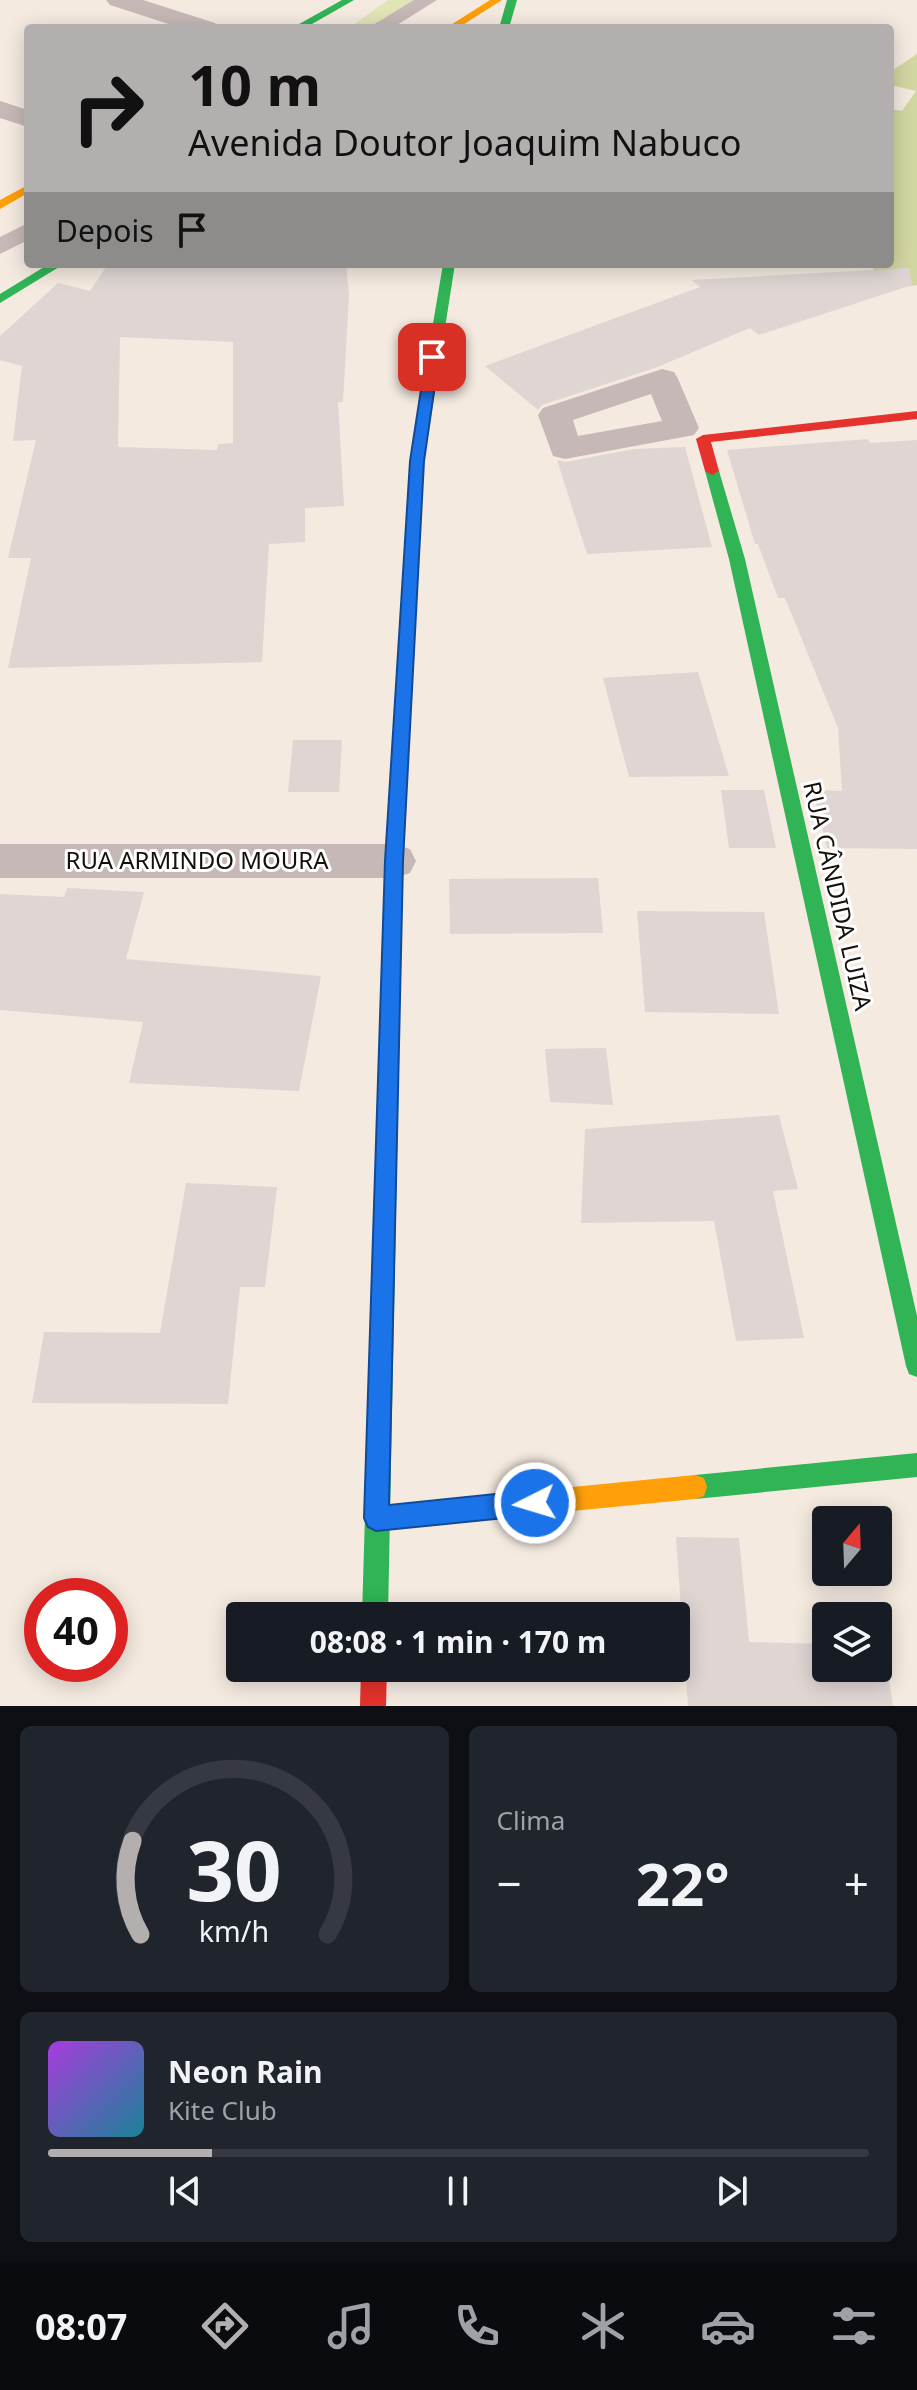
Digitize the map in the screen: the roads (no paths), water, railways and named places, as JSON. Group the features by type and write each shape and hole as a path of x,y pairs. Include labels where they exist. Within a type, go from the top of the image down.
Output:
{"main road":[{"path":"304,24 349,0"},
{"path":"458,24 497,0"},
{"path":"505,24 512,0"},
{"path":"0,205 24,190"},
{"path":"0,299 51,268"},
{"path":"375,1602 394,861 417,461 448,268"},
{"name":"RUA CÂNDIDA LUIZA","path":"917,415 703,439 741,575 917,1366"},
{"path":"376,1518 917,1465"},
{"path":"373,1706 374,1682"}],"street":[{"path":"118,0 193,24"},
{"path":"0,109 24,118"},
{"name":"RUA ARMINDO MOURA","path":"0,861 394,861"}],"lane":[{"path":"385,24 428,0"},
{"path":"0,247 24,232"}]}
